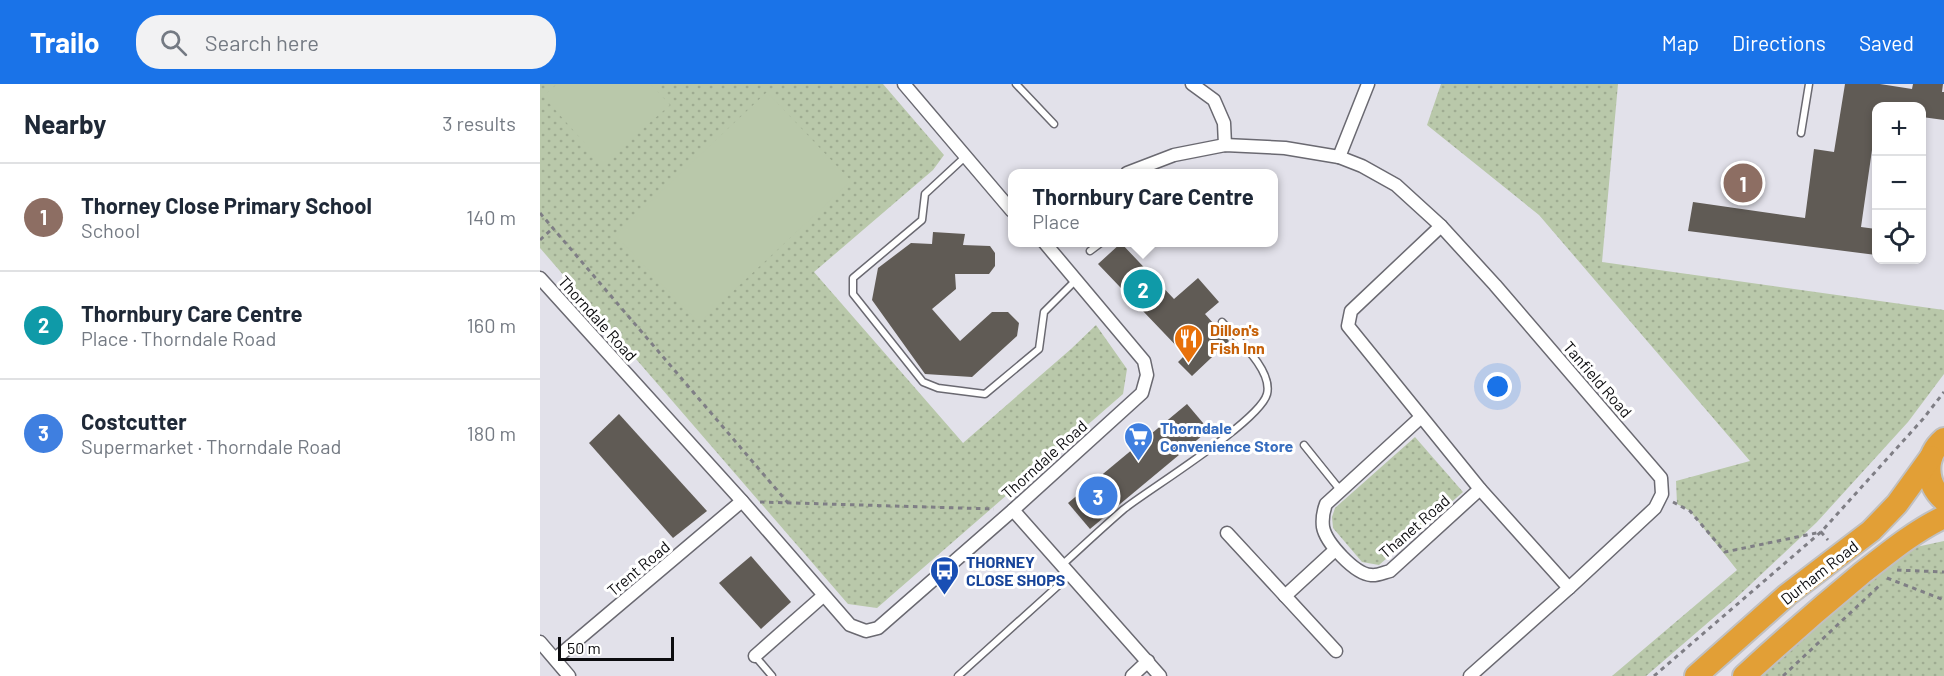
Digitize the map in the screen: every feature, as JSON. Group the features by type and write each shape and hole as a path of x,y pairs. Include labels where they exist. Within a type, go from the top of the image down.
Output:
{"highway":[{"name":"Durham Road","path":"1940,444 1928,468 1934,490 1944,500"},
{"name":"Durham Road","path":"1696,676 1787,595 1871,531 1897,504 1940,444"},
{"name":"Durham Road","path":"1744,676 1818,610 1901,542 1944,517"}],"street":[{"path":"904,84 1008,206"},
{"path":"1192,84 1214,100 1224,123 1225,145"},
{"path":"1339,157 1368,84"},
{"name":"Tanfield Road","path":"1139,169 1174,155 1225,145 1285,148 1339,157 1362,166 1396,185 1441,226 1495,285 1660,478 1662,494"},
{"path":"1441,226 1351,311 1348,326 1480,489 1569,588"},
{"name":"Thorndale Road","path":"540,278 742,501 823,596 850,625 866,631 878,628 1014,510 1142,393 1147,375 1144,361 1047,247"},
{"name":"Thanet Road","path":"1420,417 1326,504 1323,529 1335,550 1358,570 1372,575 1390,571 1480,489"},
{"path":"1470,676 1655,508 1662,494"},
{"name":"Trent Road","path":"555,659 742,501"},
{"path":"1014,510 1160,676"},
{"path":"1227,533 1336,651"},
{"path":"1285,596 1335,550"},
{"path":"755,656 823,596"},
{"path":"540,642 569,676"},
{"path":"1132,676 1148,661"}],"lane":[{"path":"1016,84 1054,124"},
{"path":"1801,134 1809,84"},
{"path":"966,156 925,194 922,220 853,278 854,294 923,382 938,388 985,394 1039,349 1044,312 1076,280"},
{"path":"1090,251 1096,247"},
{"path":"958,676 1067,570 1124,509 1225,438 1258,409 1267,395 1267,382 1263,370 1222,322"},
{"path":"1304,445 1341,490"},
{"path":"755,656 772,676"}],"path":[{"path":"540,213 788,503"},
{"path":"540,240 553,228"},
{"path":"1654,676 1821,532 1923,419 1944,392"},
{"path":"1662,494 1690,511 1725,552 1821,532"},
{"path":"742,501 1014,510"},
{"path":"1821,532 1841,555"},
{"path":"1895,570 1944,572"},
{"path":"1783,676 1887,578 1944,600"}],"green space":[{"path":"540,84 883,84 944,155 933,170 814,272 963,443 1096,325 1127,369 1123,394 877,608 848,604 540,248"},
{"path":"557,84 651,84 670,105 603,164 543,96"},
{"path":"1441,84 1618,84 1602,262 1944,310 1944,374 1908,422 1817,522 1733,601 1646,676 1612,676 1737,570 1690,511 1677,504 1676,481 1750,461 1539,215 1427,125"},
{"path":"767,92 851,181 699,323 615,235"},
{"path":"1415,437 1463,492 1379,565 1362,562 1333,528 1332,517 1335,508"},
{"path":"1944,541 1944,676 1757,676 1885,565 1916,547"}],"building":[{"path":"1845,84 1880,84 1912,89 1913,84 1943,84 1944,120 1926,118 1926,102 1872,102 1872,150 1861,227 1872,228 1872,254 1688,231 1693,202 1805,218 1814,149 1834,152"},
{"path":"933,232 965,234 963,245 990,246 995,253 995,266 989,274 955,274 956,289 932,309 960,341 992,312 1008,312 1019,323 1017,336 972,377 925,374 872,300 878,268 911,243 932,244"},
{"path":"1117,247 1125,247 1174,299 1198,278 1219,302 1205,314 1229,341 1192,376 1178,362 1185,355 1098,264"},
{"path":"1187,404 1209,430 1090,529 1068,503"},
{"path":"619,414 707,511 673,538 589,443"},
{"path":"751,556 791,602 761,629 719,583"}],"place":[{"name":"Thorney Close Primary School","path":"1743,183"},
{"name":"Thornbury Care Centre","path":"1143,289"},
{"name":"Dillon's Fish Inn","path":"1189,364"},
{"name":"Thorndale Convenience Store","path":"1139,462"},
{"name":"Costcutter","path":"1098,496"},
{"name":"THORNEY CLOSE SHOPS","path":"945,596"}]}
